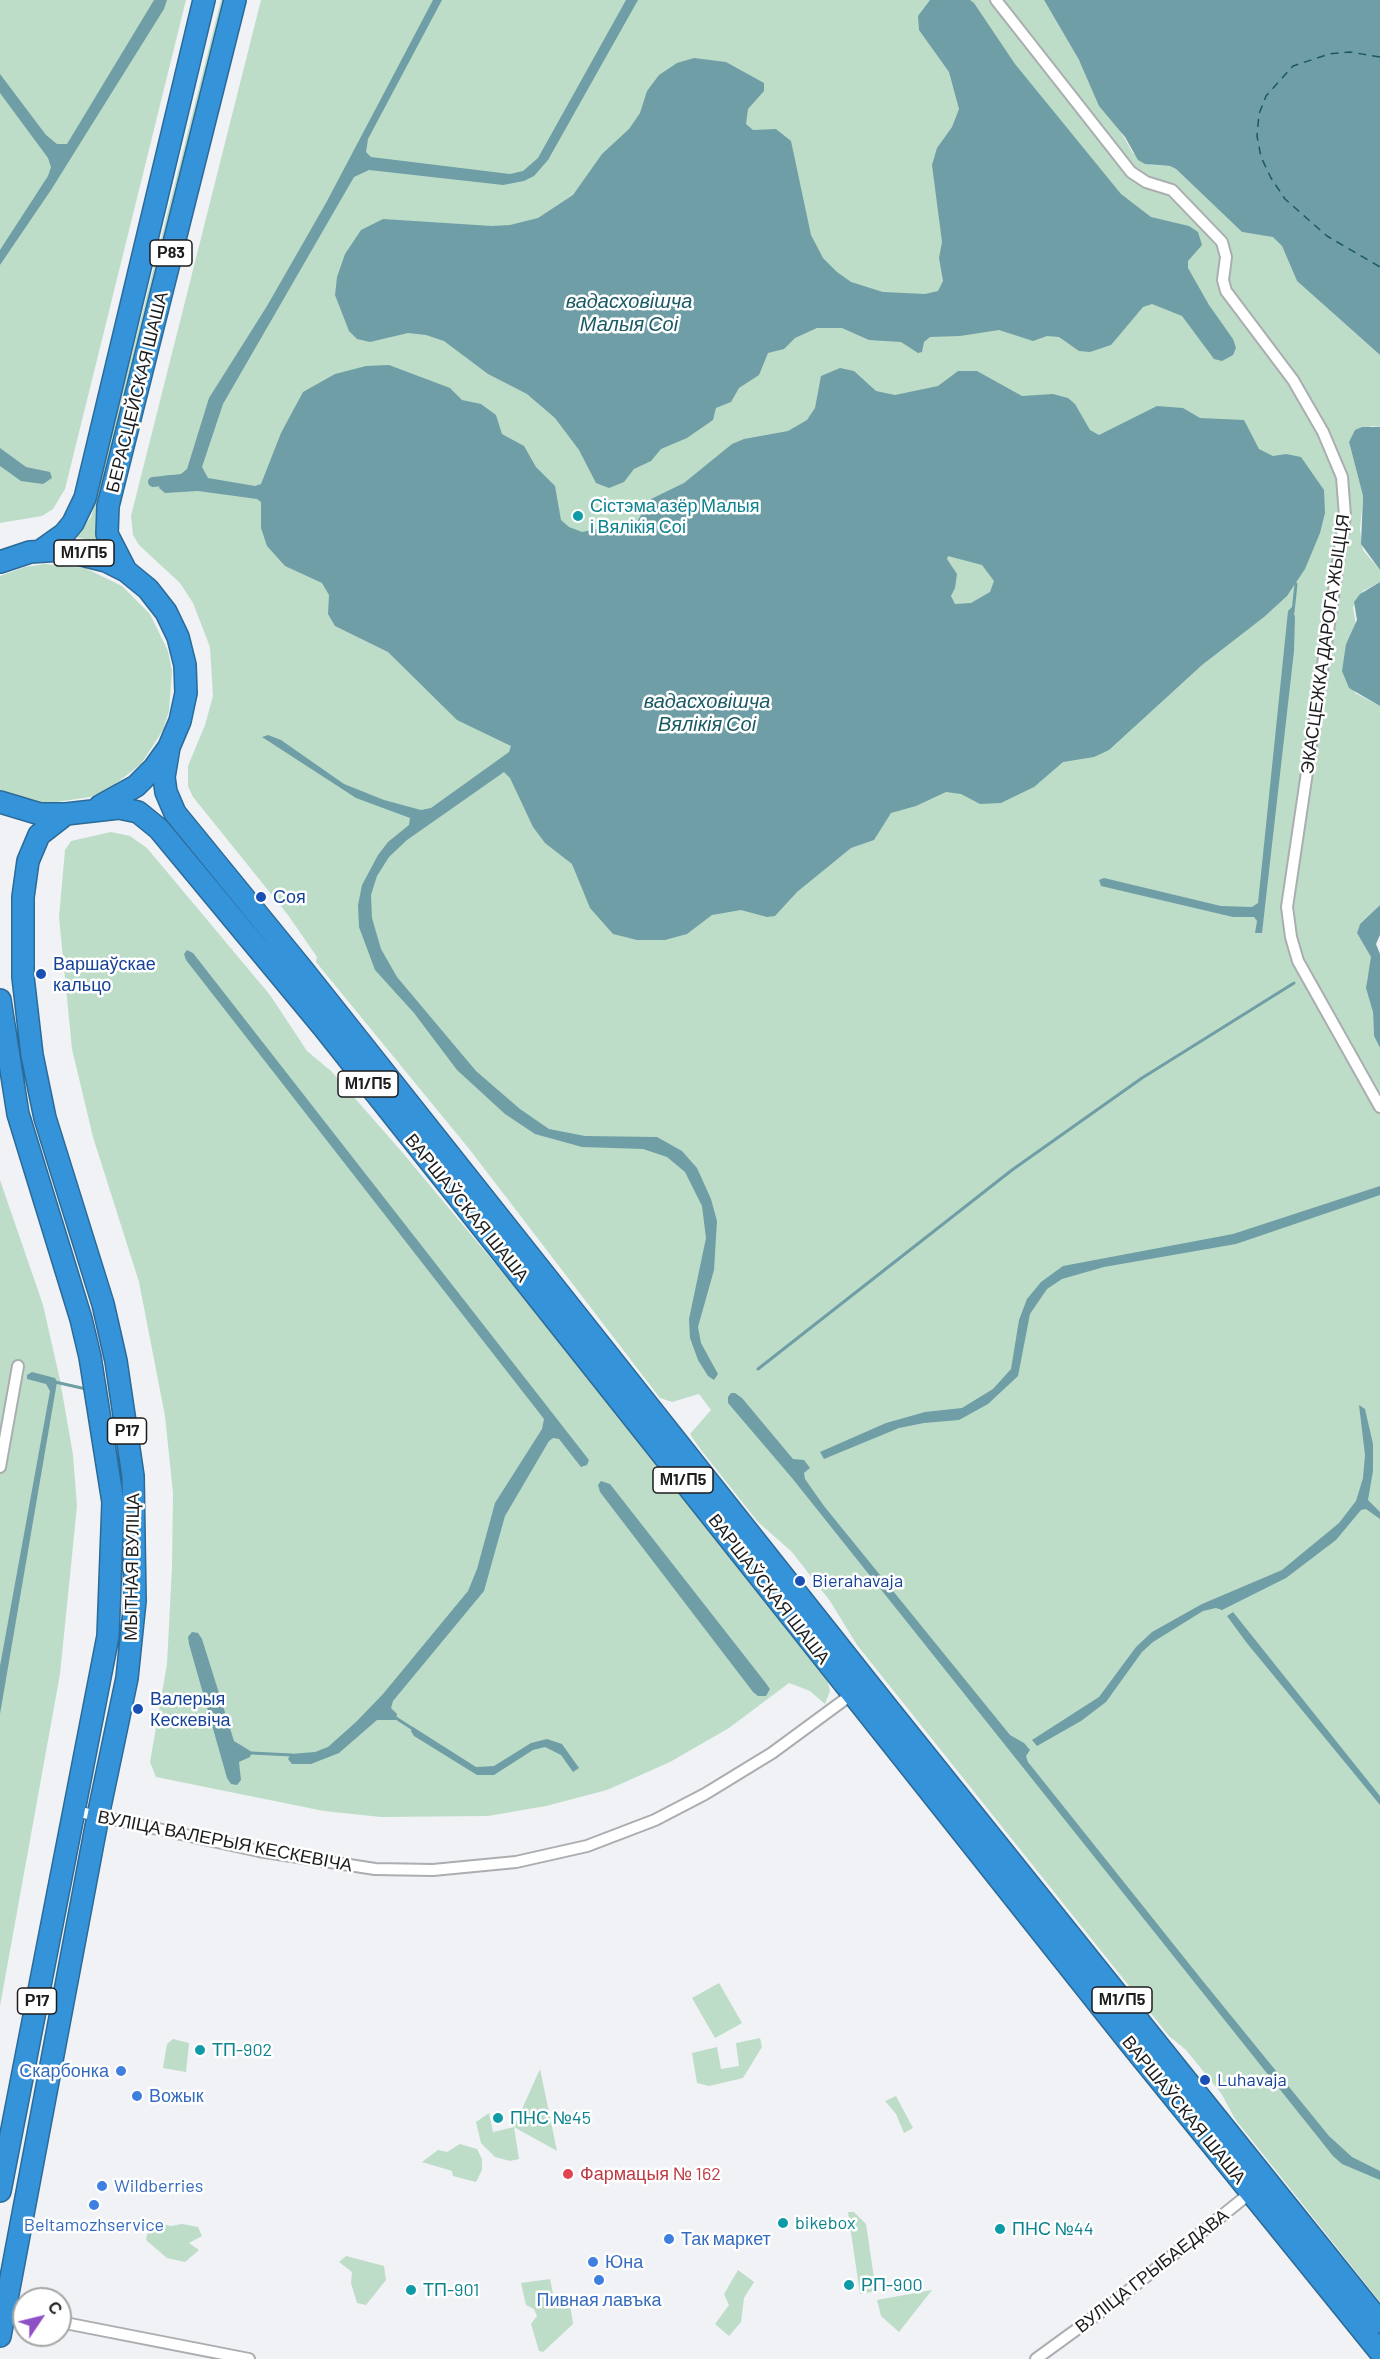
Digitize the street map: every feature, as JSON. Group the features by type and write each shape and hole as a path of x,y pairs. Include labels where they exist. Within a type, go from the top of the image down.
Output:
{"highway":[{"name":"БЕРАСЦЕЙСКАЯ ШАША","path":"40,550 64,534 73,523 85,498 204,0"},
{"name":"БЕРАСЦЕЙСКАЯ ШАША","path":"126,571 107,534 108,506 235,0"},
{"name":"ВАРШАЎСКАЯ ШАША","path":"3,558 40,550 84,554 126,571 148,589 166,612 178,637 185,665 186,693 180,721 169,747 154,768 136,786 114,800 91,809"},
{"name":"ВАРШАЎСКАЯ ШАША","path":"169,747 164,777 166,792 175,813 303,970 860,1688"},
{"name":"ВАРШАЎСКАЯ ШАША","path":"0,802 40,814 66,814 91,809 119,808 138,812 159,829 324,1028 860,1688 1258,2187 1380,2352"},
{"name":"МЫТНАЯ ВУЛІЦА","path":"0,2336 10,2312 98,1816 127,1678 135,1601 133,1476 116,1361 103,1304 45,1118 32,1055 23,977 23,897 28,861 39,835 66,814"},
{"name":"МЫТНАЯ ВУЛІЦА","path":"0,1000 18,1114 81,1319 90,1357 113,1502 108,1636 0,2192"},
{"name":"ВАРШАЎСКАЯ ШАША","path":"1258,2187 1380,2322"}],"street":[{"name":"ЭКАСЦЕЖКА ДАРОГА ЖЫЦЦЯ","path":"996,0 1131,172 1138,178 1172,190 1222,242 1226,257 1223,280 1226,291 1293,380 1323,432 1342,477 1345,516 1287,907 1291,937 1298,961 1380,1107"},
{"path":"0,1467 4,1417 18,1366"},
{"name":"ВУЛІЦА ВАЛЕРЫЯ КЕСКЕВІЧА","path":"75,1811 259,1851 375,1869 467,1868 516,1862 587,1846 667,1815 763,1758 860,1688"},
{"name":"ВУЛІЦА ГРЫБАЕДАВА","path":"1036,2359 1113,2302 1258,2187"},
{"path":"72,2324 249,2359"}],"green space":[{"path":"0,0 186,0 65,489 53,509 42,516 0,523"},
{"path":"221,0 226,0 101,543 76,537 91,517"},
{"path":"261,0 1044,0 1133,153 1152,165 1170,166 1176,169 1242,232 1273,236 1282,246 1297,281 1380,355 1380,427 1371,426 1349,442 1363,496 1360,530 1363,550 1380,570 1380,582 1363,591 1353,607 1356,625 1346,644 1355,693 1380,706 1380,905 1360,924 1357,933 1371,956 1371,968 1367,979 1373,1012 1374,1036 1380,1048 1380,2302 1235,2119 1221,2093 1186,2050 1169,2036 857,1645 830,1601 792,1552 758,1522 701,1450 690,1434 711,1410 699,1394 672,1402 660,1398 470,1150 316,962 317,957 288,915 193,797 188,786 188,766 205,725 213,696 210,647 193,603 180,583 139,545 133,535 131,516"},
{"path":"45,564 85,568 122,586 150,614 168,651 172,671 169,711 163,730 141,764 109,789 90,797 50,803 30,801 0,790 0,576 25,567"},
{"path":"111,832 130,836 147,848 270,995 307,1051 331,1071 402,1152 583,1369 827,1678 830,1691 825,1704 810,1691 789,1683 729,1728 670,1762 607,1790 546,1806 488,1816 381,1817 324,1811 156,1777 150,1762 167,1664 172,1568 173,1493 165,1416 139,1282 93,1137 72,1049 59,917 65,850 71,841"},
{"path":"0,1180 43,1305 60,1380 73,1455 77,1506 60,1674 0,2006"},
{"path":"719,1983 742,2023 715,2038 692,1998"},
{"path":"760,2038 762,2047 743,2078 709,2086 697,2083 692,2053 717,2047 721,2069 739,2066 736,2043"},
{"path":"173,2039 189,2043 186,2072 163,2068 167,2044"},
{"path":"540,2069 557,2151 514,2127"},
{"path":"896,2096 913,2128 904,2133 896,2114 885,2101"},
{"path":"489,2113 493,2132 514,2127 519,2159 510,2161 495,2157 481,2143 476,2122"},
{"path":"460,2144 477,2149 482,2159 482,2170 476,2182 453,2176 452,2171 422,2162 438,2150 447,2152"},
{"path":"848,2212 854,2212 866,2224 876,2291 860,2294"},
{"path":"150,2221 171,2226 182,2224 198,2227 202,2236 189,2243 199,2250 185,2262 167,2258 146,2240"},
{"path":"346,2256 384,2266 386,2280 366,2305 357,2303 351,2283 352,2272 339,2262"},
{"path":"738,2270 754,2282 744,2298 741,2322 729,2336 715,2324 729,2305 724,2294"},
{"path":"550,2279 553,2294 570,2304 573,2324 543,2352 539,2351 531,2324 537,2316 534,2309 526,2305 521,2283"},
{"path":"932,2290 899,2332 881,2316 877,2300"}],"water":[{"path":"154,0 167,0 164,9 51,190 0,265 0,250 48,176 51,167 48,158 0,93 0,74 46,135 57,144 67,144"},
{"name":"вадасховішча Вялікія Соі","path":"433,0 442,0 368,139 366,152 371,157 510,174 523,171 538,158 626,0 638,0 548,160 534,176 524,181 503,185 369,170 354,177 223,404 202,467 208,478 255,486 261,484 281,433 303,392 335,374 366,366 389,365 450,388 462,400 481,404 496,415 502,434 524,446 536,467 555,486 561,520 569,527 582,532 602,528 626,532 636,524 649,500 684,483 732,444 744,439 788,431 807,420 815,408 821,376 840,368 854,371 876,391 895,395 938,386 958,371 977,371 1022,396 1053,394 1068,398 1075,404 1090,430 1099,435 1157,406 1183,408 1200,418 1244,420 1259,449 1273,456 1286,454 1301,457 1324,490 1325,513 1320,533 1305,569 1287,596 1264,617 1202,665 1109,750 1094,757 1063,762 1034,787 1001,803 980,804 961,794 946,792 916,806 891,813 874,840 851,848 797,892 775,916 767,917 741,910 712,915 687,934 665,940 637,940 613,934 590,908 572,864 545,843 533,827 510,778 504,772 407,840 389,857 377,876 371,895 372,918 381,949 397,977 476,1071 520,1109 549,1129 585,1136 657,1137 682,1151 697,1168 711,1199 717,1221 714,1270 698,1327 701,1343 718,1374 714,1380 708,1376 698,1360 690,1338 689,1319 706,1238 702,1206 685,1172 667,1157 643,1149 582,1147 535,1134 505,1114 457,1070 414,1013 375,970 359,927 358,905 362,885 378,855 388,842 409,825 410,818 356,798 262,737 268,735 281,740 344,784 384,800 421,810 431,808 509,752 511,746 457,720 388,652 335,626 328,614 329,595 322,583 285,566 267,546 261,528 261,502 257,499 198,491 165,493 159,488 163,476 181,474 187,469 209,398 267,306 326,203","holes":["948,556 982,565 994,581 990,592 971,603 955,604 951,596 957,574 947,559"]},
{"name":"вадасховішча Малыя Соі","path":"930,0 970,0 974,3 1015,64 1121,194 1151,217 1189,226 1198,232 1202,245 1188,261 1188,268 1209,305 1233,339 1236,348 1233,355 1222,361 1214,359 1182,316 1152,304 1143,307 1111,345 1090,352 1079,351 1059,337 1047,336 1033,341 999,330 960,336 930,337 924,342 922,352 918,353 901,342 869,340 842,328 817,328 795,338 784,349 768,353 759,375 739,388 731,402 716,408 713,420 687,438 661,449 651,461 634,469 624,482 609,488 596,483 579,450 555,418 527,394 488,374 444,341 426,335 408,333 370,342 357,339 349,331 335,295 337,277 345,254 361,230 383,219 492,226 510,225 538,218 573,195 602,154 629,129 640,113 647,91 659,75 677,63 694,58 726,62 764,83 764,91 748,109 746,124 753,130 776,129 791,141 811,235 823,258 837,272 851,282 883,292 925,294 938,291 943,281 939,258 942,242 932,165 937,148 952,127 959,109 949,72 919,30 918,16"},
{"path":"1044,0 1380,0 1380,355 1297,281 1282,246 1273,237 1242,232 1176,169 1170,166 1145,164 1138,160 1125,137 1099,106 1079,60"},
{"path":"1362,427 1380,427 1380,570 1361,544 1363,496 1349,442 1355,430"},
{"path":"0,448 26,467 50,472 52,478 43,484 21,481 0,466"},
{"path":"1380,582 1380,706 1349,688 1342,671 1346,644 1357,620 1354,602 1360,594"},
{"path":"1292,607 1295,617 1294,651 1262,933 1255,933 1257,921 1254,917 1233,917 1101,886 1099,880 1104,878 1221,906 1252,907 1258,903 1288,611"},
{"path":"1380,905 1380,935 1376,944 1380,954 1380,1048 1374,1036 1373,1012 1366,988 1371,957 1357,933 1360,924"},
{"path":"187,950 193,953 589,1460 587,1465 581,1467 559,1439 553,1438 549,1441 505,1516 484,1591 393,1701 391,1708 397,1714 396,1720 377,1720 339,1753 311,1764 292,1764 288,1759 291,1754 315,1752 328,1747 356,1722 383,1694 468,1591 477,1569 495,1503 542,1429 544,1419 186,960 184,954"},
{"path":"1380,1186 1380,1195 1236,1244 1104,1267 1062,1279 1047,1289 1030,1314 1018,1376 988,1404 959,1420 899,1428 824,1459 820,1452 886,1423 925,1412 962,1408 993,1389 1011,1369 1019,1320 1027,1299 1041,1282 1063,1266 1233,1234"},
{"path":"32,1372 55,1378 57,1382 0,1714 0,1666 50,1391 46,1384 27,1379 27,1375"},
{"path":"731,1393 742,1398 793,1459 804,1460 810,1468 804,1473 805,1479 824,1506 1010,1735 1024,1743 1030,1750 1026,1756 1028,1762 1202,1980 1329,2136 1352,2157 1380,2171 1380,2180 1342,2164 1333,2156 792,1478 728,1403"},
{"path":"1359,1405 1365,1409 1373,1444 1373,1471 1368,1500 1380,1512 1380,1519 1366,1509 1361,1510 1336,1540 1286,1578 1222,1610 1216,1608 1203,1611 1153,1642 1142,1652 1106,1702 1081,1721 1037,1746 1032,1740 1099,1697 1136,1647 1152,1632 1202,1604 1282,1570 1339,1523 1356,1501 1363,1478 1365,1455"},
{"path":"601,1481 610,1484 765,1682 770,1689 766,1696 758,1696 753,1692 600,1492 598,1485"},
{"path":"1233,1612 1380,1796 1380,1805 1246,1642 1227,1616"},
{"path":"192,1632 198,1633 202,1639 234,1741 252,1752 250,1757 239,1762 241,1780 237,1785 231,1784 227,1778 189,1644 188,1637"},
{"path":"413,1727 476,1767 494,1766 531,1743 547,1739 562,1744 579,1768 573,1772 561,1755 545,1747 533,1750 494,1775 477,1775 414,1736 411,1731"}],"waterway":[{"path":"153,482 173,480"},
{"path":"1293,612 1296,584"},
{"path":"758,1369 1012,1170 1142,1078 1294,983"},
{"path":"55,1382 86,1389"},
{"path":"396,1718 413,1729"},
{"path":"251,1753 292,1755"}],"ferry route":[{"path":"1380,57 1350,52 1329,54 1293,66 1266,96 1259,114 1257,136 1261,157 1285,199 1327,236 1380,267"}],"place":[{"name":"Сістэма азёр Малыя і Вялікія Соі","path":"578,516"},
{"name":"Соя","path":"261,897"},
{"name":"Варшаўскае кальцо","path":"41,974"},
{"name":"Bierahavaja","path":"800,1581"},
{"name":"Валерыя Кескевіча","path":"138,1709"},
{"name":"ТП-902","path":"200,2050"},
{"name":"Скарбонка","path":"121,2071"},
{"name":"Luhavaja","path":"1205,2080"},
{"name":"Вожык","path":"137,2096"},
{"name":"ПНС №45","path":"498,2118"},
{"name":"Фармацыя № 162","path":"568,2174"},
{"name":"Wildberries","path":"102,2186"},
{"name":"Beltamozhservice","path":"94,2205"},
{"name":"bikebox","path":"783,2223"},
{"name":"ПНС №44","path":"1000,2229"},
{"name":"Так маркет","path":"669,2239"},
{"name":"Юна","path":"593,2262"},
{"name":"Пивная лавъка","path":"599,2280"},
{"name":"РП-900","path":"849,2285"},
{"name":"ТП-901","path":"411,2290"}]}
